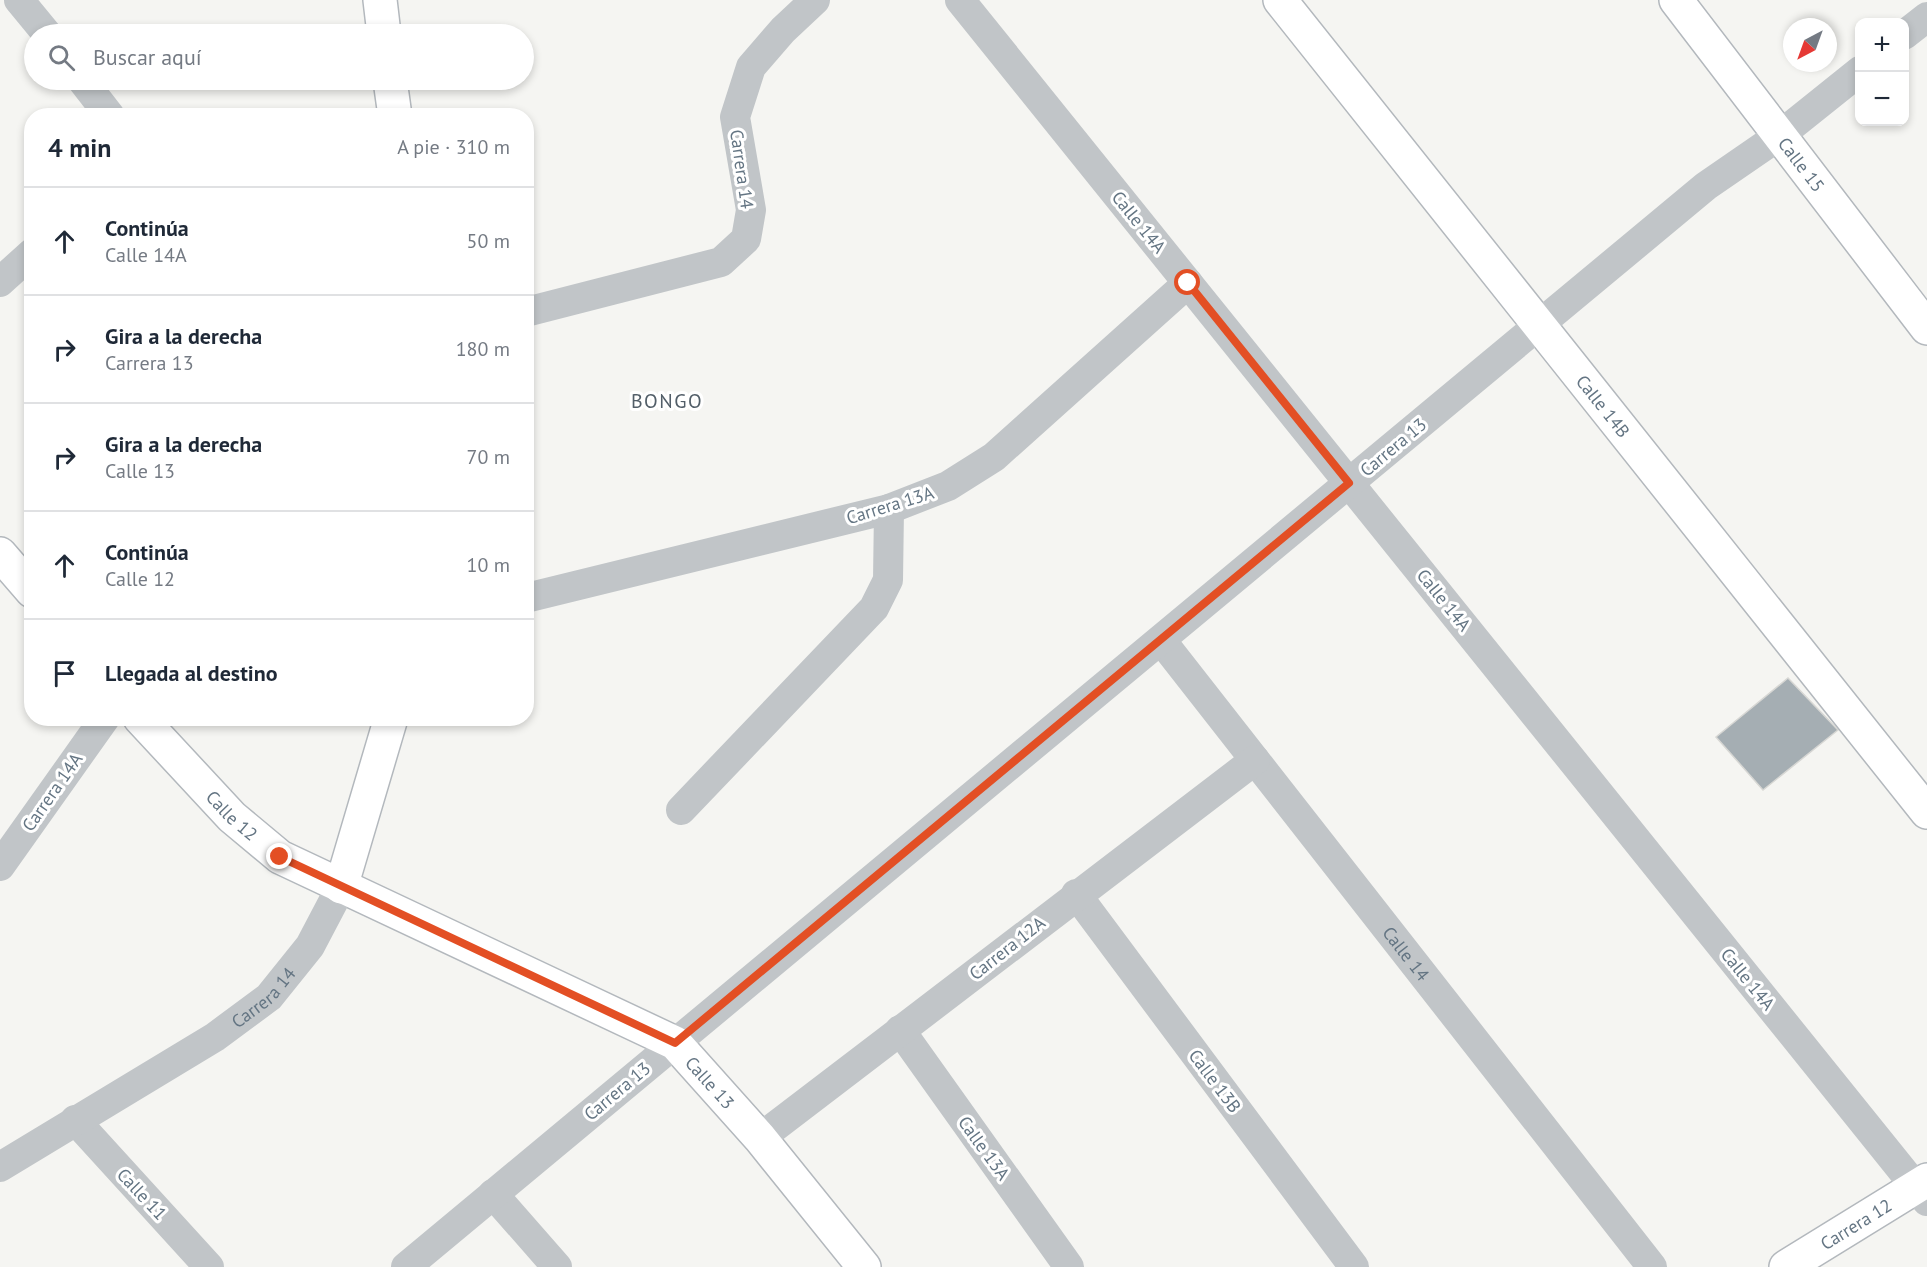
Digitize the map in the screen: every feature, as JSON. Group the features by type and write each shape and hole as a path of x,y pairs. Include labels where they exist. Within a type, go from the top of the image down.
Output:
{"main road":[{"path":"380,0 383,24"},
{"name":"Calle 14B","path":"1280,0 1927,812"},
{"name":"Calle 15","path":"1676,0 1926,325"},
{"path":"391,90 394,108"},
{"path":"0,554 24,582"},
{"name":"Calle 12","path":"147,726 232,817 280,857 341,887"},
{"name":"Carrera 14","path":"341,887 389,726"},
{"name":"Calle 13","path":"341,887 675,1043 760,1137 864,1267"},
{"name":"Carrera 12","path":"1785,1267 1923,1189"}],"street":[{"path":"20,0 38,24"},
{"name":"Carrera 14","path":"534,310 721,262 746,239 751,210 735,117 751,67 783,30 815,0"},
{"name":"Calle 14A","path":"960,0 1923,1189"},
{"path":"1909,32 1927,17"},
{"name":"Carrera 13","path":"406,1267 1706,186 1780,135 1859,72"},
{"path":"90,90 104,108"},
{"path":"0,282 24,260"},
{"name":"Carrera 13A","path":"534,596 889,509 948,486 994,457 1188,283"},
{"path":"681,810 874,608 888,580 889,509"},
{"name":"Calle 14","path":"1161,640 1652,1267"},
{"name":"Carrera 14A","path":"0,866 99,726"},
{"name":"Carrera 12A","path":"760,1137 1076,894 1255,760"},
{"name":"Carrera 14","path":"0,1167 215,1037 269,997 310,946 341,887"},
{"name":"Calle 13B","path":"1076,894 1354,1267"},
{"name":"Calle 13A","path":"900,1030 1069,1267"},
{"name":"Calle 11","path":"75,1120 209,1267"},
{"path":"493,1194 557,1267"}],"building":[{"path":"1788,678 1838,730 1763,790 1716,737"}],"district":[{"name":"BONGO","path":"667,401"}],"route":[{"path":"280,857 675,1043 1349,483 1188,283"}]}
